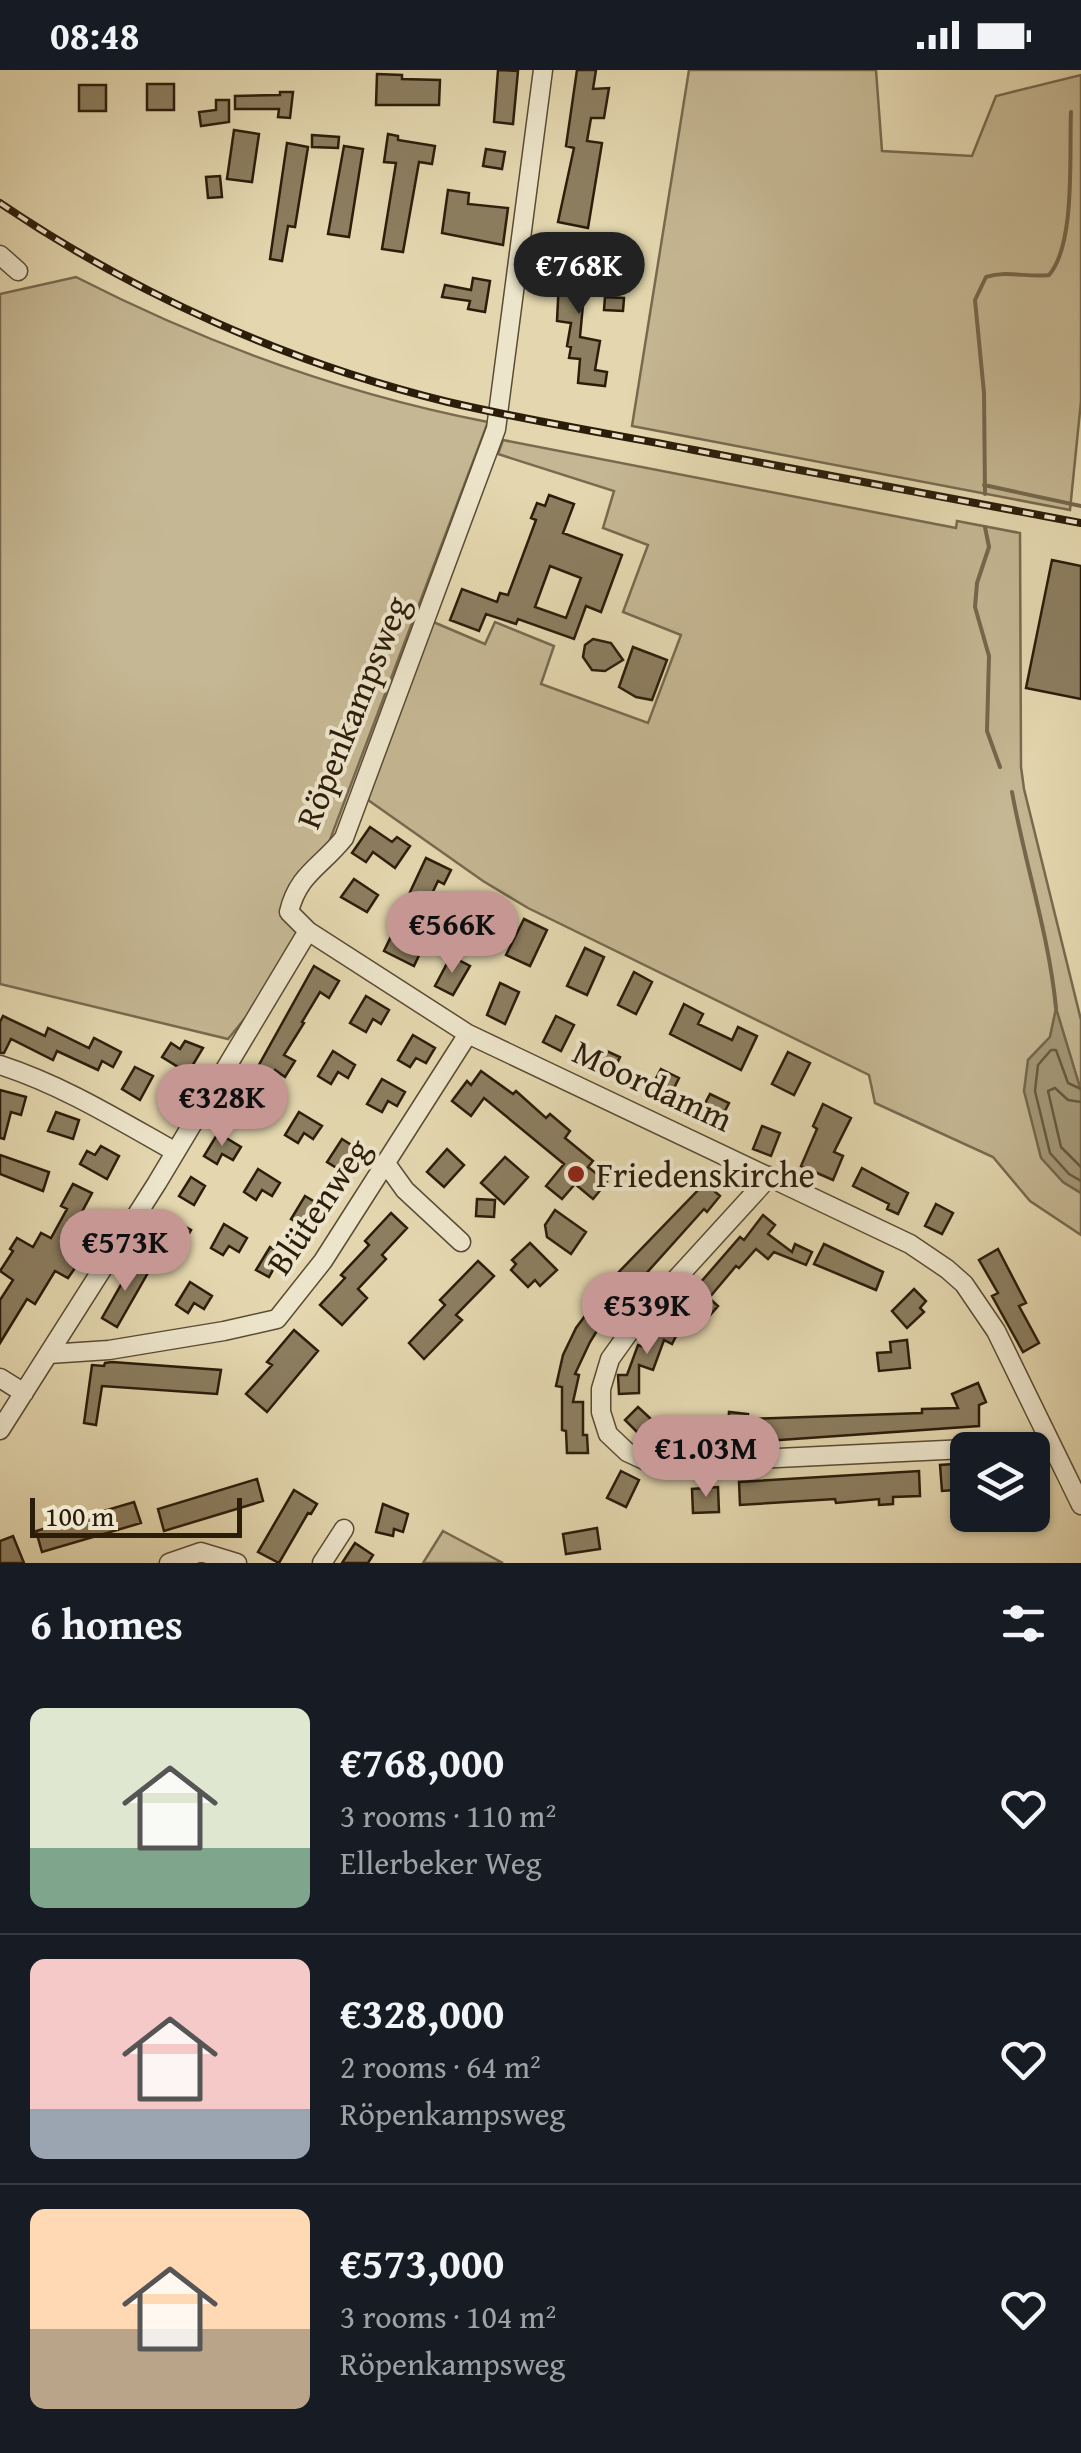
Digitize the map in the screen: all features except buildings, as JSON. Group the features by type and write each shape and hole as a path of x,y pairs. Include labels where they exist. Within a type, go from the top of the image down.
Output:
{"street":[{"name":"Röpenkampsweg","path":"308,931 289,912 294,890 344,838 500,412 542,70"},
{"path":"0,255 18,271"},
{"path":"0,1430 308,931"},
{"name":"Moordamm","path":"308,931 468,1034 910,1244 947,1268 980,1304 996,1332 1051,1445 1075,1483 1081,1505"},
{"name":"Blütenweg","path":"49,1354 109,1350 277,1318 323,1262 468,1034"},
{"path":"0,1065 83,1100 174,1151"},
{"path":"387,1165 405,1190 462,1242"},
{"path":"770,1176 636,1324 610,1359 601,1389 601,1412 608,1434 627,1452 653,1464 1051,1445"},
{"path":"0,1378 24,1394"},
{"path":"322,1563 344,1529"},
{"path":"170,1563 201,1552 237,1563"}],"shaded area":[{"path":"689,70 876,70 882,151 972,156 996,96 1081,75 1081,401 1070,510 632,426"},
{"path":"76,277 175,324 277,364 381,397 488,422 325,853 299,873 291,885 307,943 228,1039 0,984 0,294"},
{"path":"503,440 956,528 957,521 1020,533 1021,767 1081,1020 1081,1091 1056,1010 1050,1037 1028,1060 1063,1182 1081,1193 1081,1235 1030,1201 993,1157 875,1103 869,1075 528,908 361,795 431,621 485,644 495,622 554,646 541,684 648,723 681,635 623,612 648,545 603,528 614,491 498,454"},
{"path":"443,1531 503,1563 423,1563"}],"water":[{"path":"1056,1008 1081,1091 1081,1193 1063,1182 1041,1158 1024,1091 1028,1060 1050,1037"}],"waterway":[{"path":"985,494 984,393 975,300 986,277 1049,275 1058,261 1067,221 1071,112"},
{"path":"984,485 1081,506"},
{"path":"985,527 989,547 977,583 975,607 989,656 987,731 1000,767"},
{"path":"1012,792 1056,1008"}],"railway":[{"path":"0,203 105,267 215,322 389,386 509,415 1081,523"}],"place":[{"name":"Friedenskirche","path":"576,1174"}]}
